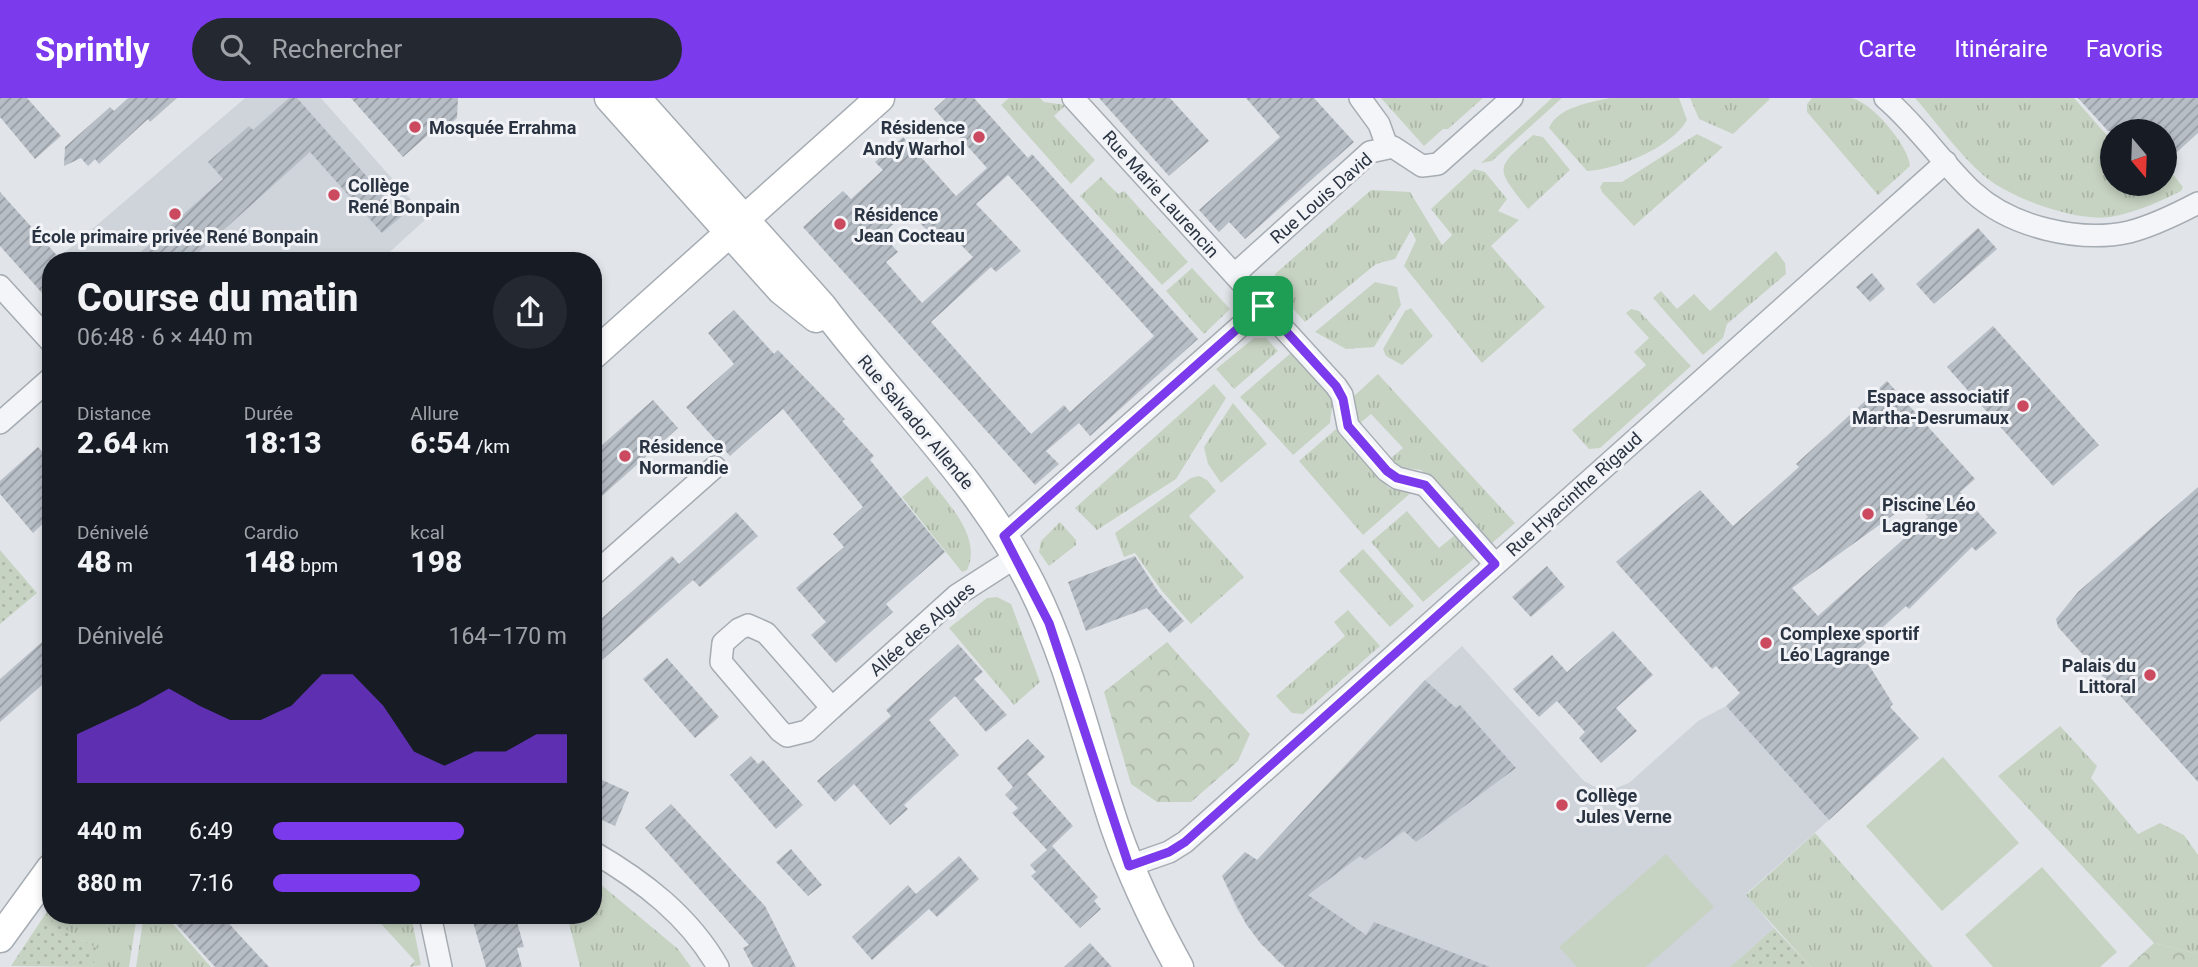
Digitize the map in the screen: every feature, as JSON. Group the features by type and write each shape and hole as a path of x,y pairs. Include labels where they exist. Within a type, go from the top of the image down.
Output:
{"street":[{"name":"Rue Salvador Allende","path":"609,98 822,306 846,340 947,454 1010,546 1053,634 1129,866 1179,967"},
{"name":"Rue Salvador Allende","path":"636,98 731,219"},
{"path":"602,346 851,98"},
{"path":"602,322 880,98"},
{"name":"Rue Marie Laurencin","path":"1073,98 1336,386 1343,399 1348,426 1378,461 1397,478 1425,485 1495,564"},
{"path":"1360,98 1380,124 1387,146"},
{"name":"Rue Louis David","path":"1235,274 1364,156 1387,146 1397,148 1422,166 1438,164 1512,98"},
{"path":"1885,98 1986,202 2025,221 2065,232 2102,235 2127,232 2198,203"},
{"name":"Rue Hyacinthe Rigaud","path":"1129,866 1169,852 1185,842 1946,162"},
{"path":"0,286 42,332"},
{"path":"1010,546 1263,306"},
{"path":"0,423 42,386"},
{"path":"602,567 715,467"},
{"name":"Allée des Algues","path":"832,708 762,629 743,626 720,647 724,668 787,736 807,731 1010,546"},
{"path":"602,857 625,871 679,915 718,967"},
{"path":"0,938 42,880"},
{"path":"432,924 441,967"}],"shaded area":[{"path":"245,98 321,98 427,218 390,252 65,252"},
{"name":"Collège Jules Verne","path":"1462,646 1584,781 1601,790 1611,790 1629,783 1698,721 1726,706 1829,820 1746,894 1774,928 1730,967 1285,967 1277,961 1237,910 1222,876 1245,852 1257,860 1425,680"}],"green space":[{"path":"1009,98 1040,98 1044,102 1066,105 1054,116 1095,160 1071,184 1001,105"},
{"path":"1381,98 1483,98 1424,146"},
{"path":"1552,98 1562,98 1492,161 1481,163"},
{"path":"1610,98 1679,98 1687,120 1669,140 1657,148 1613,166 1587,171 1549,128 1553,121 1567,110"},
{"path":"1690,98 1770,99 1733,134 1699,119"},
{"path":"1812,98 1851,98 1869,107 1896,136 1910,166 1878,195 1807,112 1807,104"},
{"path":"1915,98 2074,98 2100,127 2100,196 2170,196 2128,213 2110,217 2079,216 2043,206 2009,192 1983,175 1956,148"},
{"path":"1697,134 1723,147 1634,226 1602,192 1600,187 1603,182 1622,182"},
{"path":"1533,135 1543,137 1570,170 1528,209 1505,177 1504,170 1505,163"},
{"path":"1474,169 1485,172 1507,199 1498,211 1519,220 1491,246 1545,307 1482,363 1404,266 1416,240 1411,230 1395,259 1376,264 1305,322 1276,290 1275,274 1371,190 1410,192 1442,245 1452,235 1431,209"},
{"path":"1101,177 1118,194 1124,191 1188,262 1162,285 1080,196"},
{"path":"2177,180 2183,187 2177,193"},
{"path":"1776,251 1785,263 1786,274 1727,324 1723,338 1703,355 1653,298 1661,291 1677,309 1694,294 1710,311"},
{"path":"1192,268 1230,309 1204,334 1166,291"},
{"path":"1375,282 1397,287 1401,305 1374,347 1346,349 1315,332"},
{"path":"1411,308 1433,336 1402,365 1386,356 1383,349 1405,311"},
{"path":"1631,309 1639,311 1691,366 1600,448 1589,449 1572,430 1646,365 1634,352 1649,338 1626,313"},
{"path":"1254,338 1266,338 1278,351 1234,389 1216,369"},
{"path":"1292,352 1333,398 1330,423 1293,455 1240,397"},
{"path":"1378,374 1515,523 1490,545 1421,470 1398,467 1390,459 1403,448 1371,414 1359,424 1353,417 1354,396"},
{"path":"1214,384 1226,398 1176,479 1097,530 1075,508"},
{"path":"1233,403 1267,444 1221,483 1208,464 1204,447"},
{"path":"1336,429 1389,488 1414,490 1363,535 1299,461"},
{"path":"927,476 952,508 966,532 971,557 967,570 962,572 902,497"},
{"path":"1199,476 1207,480 1216,491 1189,516 1244,577 1191,624 1162,591 1135,553 1124,557 1115,533 1191,478"},
{"path":"1407,511 1439,548 1455,535 1475,558 1423,602 1371,542"},
{"path":"1060,522 1076,540 1076,545 1049,566 1039,552 1041,541"},
{"path":"1363,549 1414,606 1390,627 1339,571"},
{"path":"0,550 37,593 0,624"},
{"path":"997,597 1011,604 1040,682 1014,705 949,628 987,598"},
{"path":"1348,610 1380,646 1303,714 1292,713 1276,696 1345,636 1334,622"},
{"path":"1167,642 1250,734 1238,761 1191,802 1157,802 1131,784 1104,692"},
{"path":"2060,726 2097,766 2091,778 2138,834 2160,823 2184,835 2198,855 2198,954 2154,943 1998,776"},
{"path":"1943,757 2019,843 1942,911 1866,826"},
{"path":"1815,833 1933,967 1811,967 1746,895"},
{"path":"1666,854 1714,907 1646,967 1577,967 1559,947"},
{"path":"2042,867 2117,952 2100,967 1993,967 1965,935"},
{"path":"602,886 678,949 691,967 580,967 569,924 602,924"},
{"path":"42,919 42,924 57,924 101,951 91,967 11,966"},
{"path":"57,924 136,924 129,967 91,967 100,951"},
{"path":"143,924 173,924 211,967 136,967"},
{"path":"381,924 413,924 421,965 409,967 415,961"},
{"path":"1774,928 1811,967 1730,967"},
{"path":"2154,943 2198,954 2198,967 2128,967"}],"building":[{"path":"0,98 27,98 61,136 35,159 0,117"},
{"path":"128,98 177,98 150,122 148,119 99,164 95,159 88,166 81,158 64,166 65,147 110,107 114,111"},
{"path":"289,98 297,98 402,216 382,233 310,152 199,252 141,252 223,179 208,162 249,126 253,130"},
{"name":"Mosquée Errahma","path":"351,98 458,98 457,118 445,128 437,127 403,157"},
{"path":"946,98 974,98 1028,158 1032,154 1198,339 1090,436 1079,423 1046,451 1059,464 1035,485 803,227 843,191 851,199 883,170 875,162 903,137 956,196 987,168 934,109","holes":["1008,175 1154,336 1070,412 1064,405 1031,434 931,322 991,267 996,272 1021,251 976,204","909,210 936,241 947,231 973,257 922,303 886,262 898,252 882,234"]},
{"path":"1099,98 1170,98 1209,141 1169,176"},
{"path":"1246,98 1314,98 1354,142 1245,239 1229,222 1219,232 1199,210 1280,137"},
{"path":"2078,98 2198,98 2198,133 2177,152 2177,119 2100,119 2100,122"},
{"path":"0,192 54,252 42,252 42,293 0,246"},
{"path":"1978,228 1997,249 1934,304 1916,284"},
{"path":"1872,273 1885,289 1870,302 1856,287"},
{"path":"734,310 774,354 778,350 845,419 842,421 874,456 870,460 945,552 886,604 893,612 836,663 811,635 826,622 796,588 844,547 833,534 863,507 783,409 730,456 686,407 734,364 708,333"},
{"name":"Espace associatif Martha-Desrumaux","path":"1993,326 2099,445 2053,486 1947,367"},
{"path":"1887,381 1975,479 1960,492 1997,533 1976,551 1972,547 1909,609 1906,606 1859,649 1893,704 1890,707 1919,738 1829,820 1726,706 1740,693 1716,666 1712,669 1616,562 1700,490 1733,526 1799,467 1796,464","holes":["1914,500 1928,517 1818,616 1792,588"]},
{"name":"Résidence Normandie","path":"653,400 678,428 602,496 602,445"},
{"path":"38,447 42,451 42,524 33,533 0,494 0,481"},
{"name":"Palais du Littoral","path":"2198,487 2198,782 2058,627 2056,619 2078,592"},
{"path":"736,512 758,536 700,587 693,580 602,660 602,618 672,556 679,564"},
{"path":"1135,556 1159,593 1184,621 1170,633 1147,608 1086,631 1068,582"},
{"path":"1547,566 1565,587 1531,617 1512,597"},
{"path":"1613,631 1653,675 1616,708 1637,731 1601,763 1579,738 1585,732 1557,701 1539,717 1513,689 1552,655 1567,672"},
{"path":"42,642 42,685 0,722 0,679"},
{"path":"958,644 983,672 974,679 1007,715 986,732 955,696 929,720 959,755 904,805 908,809 890,825 854,784 835,802 817,781 891,716 886,710"},
{"path":"667,658 719,717 695,738 643,679"},
{"path":"1425,680 1456,708 1460,705 1516,768 1416,842 1404,831 1365,860 1360,856 1308,895 1366,935 1374,922 1490,967 1285,967 1261,944 1246,924 1222,876 1245,852 1257,860"},
{"path":"1028,739 1045,757 1027,774 1073,826 1052,846 1098,897 1094,901 1101,909 1080,928 1031,876 1036,872 1030,865 1047,850 1012,813 1018,808 1005,795 1013,787 997,768"},
{"path":"751,756 758,764 763,760 803,805 776,829 730,775"},
{"path":"602,780 629,792 615,826 602,820"},
{"path":"671,804 765,906 796,967 753,967 743,948 749,945 645,828"},
{"path":"791,849 822,885 808,896 776,862"},
{"path":"959,856 979,879 937,917 929,909 872,960 852,937 908,885 916,894"},
{"path":"176,924 229,924 269,967 215,967"},
{"path":"474,924 518,924 524,947 517,948 522,967 486,967"},
{"path":"1090,943 1112,967 1064,967"}],"place":[{"name":"Mosquée Errahma","path":"415,127"},
{"name":"Résidence Andy Warhol","path":"979,137"},
{"name":"Collège René Bonpain","path":"334,195"},
{"name":"École primaire privée René Bonpain","path":"175,214"},
{"name":"Résidence Jean Cocteau","path":"840,224"},
{"name":"Espace associatif Martha-Desrumaux","path":"2023,406"},
{"name":"Résidence Normandie","path":"625,456"},
{"name":"Piscine Léo Lagrange","path":"1868,514"},
{"name":"Complexe sportif Léo Lagrange","path":"1766,643"},
{"name":"Palais du Littoral","path":"2150,675"},
{"name":"Collège Jules Verne","path":"1562,805"}],"route":[{"path":"1263,306 1336,386 1342,395 1348,426 1387,471 1397,478 1425,485 1495,564 1185,842 1169,852 1129,866 1049,623 1025,571 1004,536 1263,306"}]}
